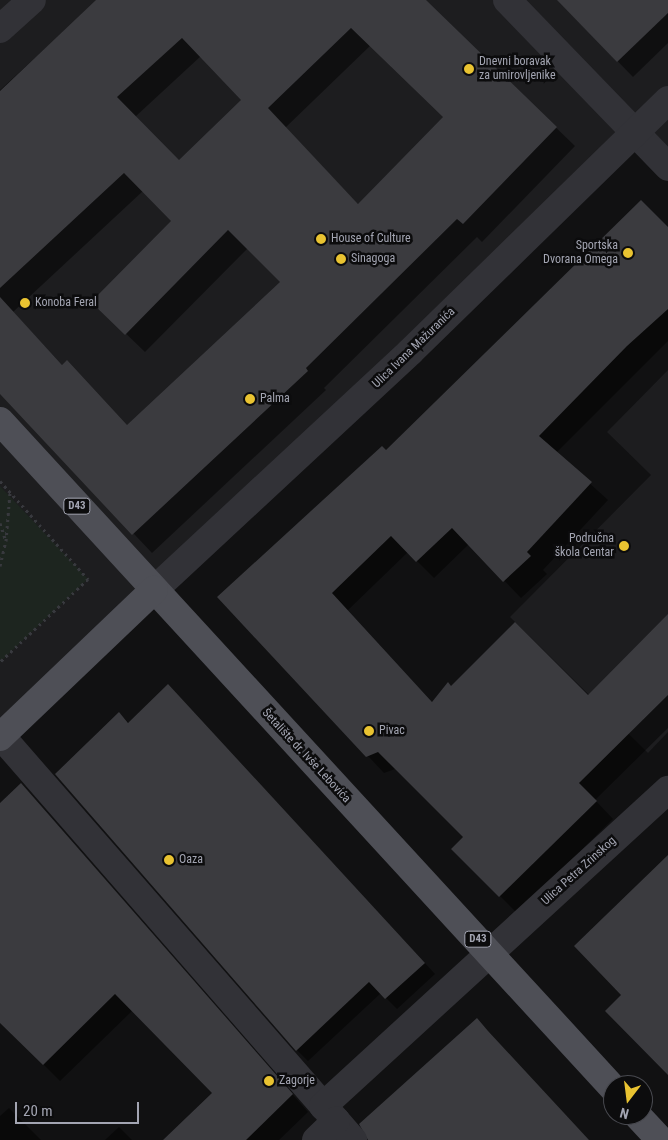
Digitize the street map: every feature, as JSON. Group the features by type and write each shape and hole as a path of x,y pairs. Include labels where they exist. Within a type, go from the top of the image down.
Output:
{"main road":[{"name":"Šetalište dr. Ivše Lebovića","path":"0,421 603,1077"},
{"path":"1,737 154,590"},
{"path":"646,1125 660,1140"}],"street":[{"path":"0,29 32,0"},
{"path":"507,0 668,167"},
{"name":"Ulica Ivana Mažuranića","path":"154,590 410,352 668,100"},
{"path":"1,737 337,1122 316,1140"},
{"name":"Ulica Petra Zrinskog","path":"337,1122 490,952 668,790"}],"path":[{"path":"0,481 88,579 0,662"},
{"path":"0,566 6,541 10,491"},
{"path":"0,523 6,541"}],"shaded area":[{"path":"0,0 668,0 668,166 634,133 0,737"},
{"name":"Područna škola Centar","path":"668,370 668,732 648,753 510,617 651,475 607,432"},
{"path":"0,486 88,579 0,662"}],"building":[{"path":"96,0 426,0 557,127 463,224 457,219 306,368 308,371 132,535 0,394 0,297 62,365 67,360 127,425 280,282 228,230 125,335 91,302 171,221 124,173 0,288 0,91","holes":["351,28 443,117 358,204 268,108","182,38 241,100 179,160 117,97"]},
{"path":"557,0 668,0 668,13 617,62"},
{"path":"641,200 668,227 668,309 627,346 539,436 592,482 527,552 531,556 503,582 452,528 416,562 391,536 332,593 432,702 448,682 451,686 515,622 588,695 668,614 668,695 579,783 597,801 499,897 451,849 463,837 378,752 366,757 217,597 382,446 386,450"},
{"path":"168,684 425,963 385,999 369,982 296,1051 55,774 119,712 128,723"},
{"path":"21,783 293,1094 246,1140 163,1140 212,1093 115,994 43,1065 0,1023 0,803"},
{"path":"668,855 668,1075 605,1011 621,995 574,946"},
{"path":"477,1018 589,1140 368,1140 359,1124"}],"place":[{"name":"Dnevni boravak za umirovljenike","path":"469,69"},
{"name":"House of Culture","path":"321,239"},
{"name":"Sportska Dvorana Omega","path":"628,253"},
{"name":"Sinagoga","path":"341,259"},
{"name":"Konoba Feral","path":"25,303"},
{"name":"Palma","path":"250,399"},
{"name":"Područna škola Centar","path":"624,546"},
{"name":"Pivac","path":"369,731"},
{"name":"Oaza","path":"169,860"},
{"name":"Zagorje","path":"269,1081"}]}
